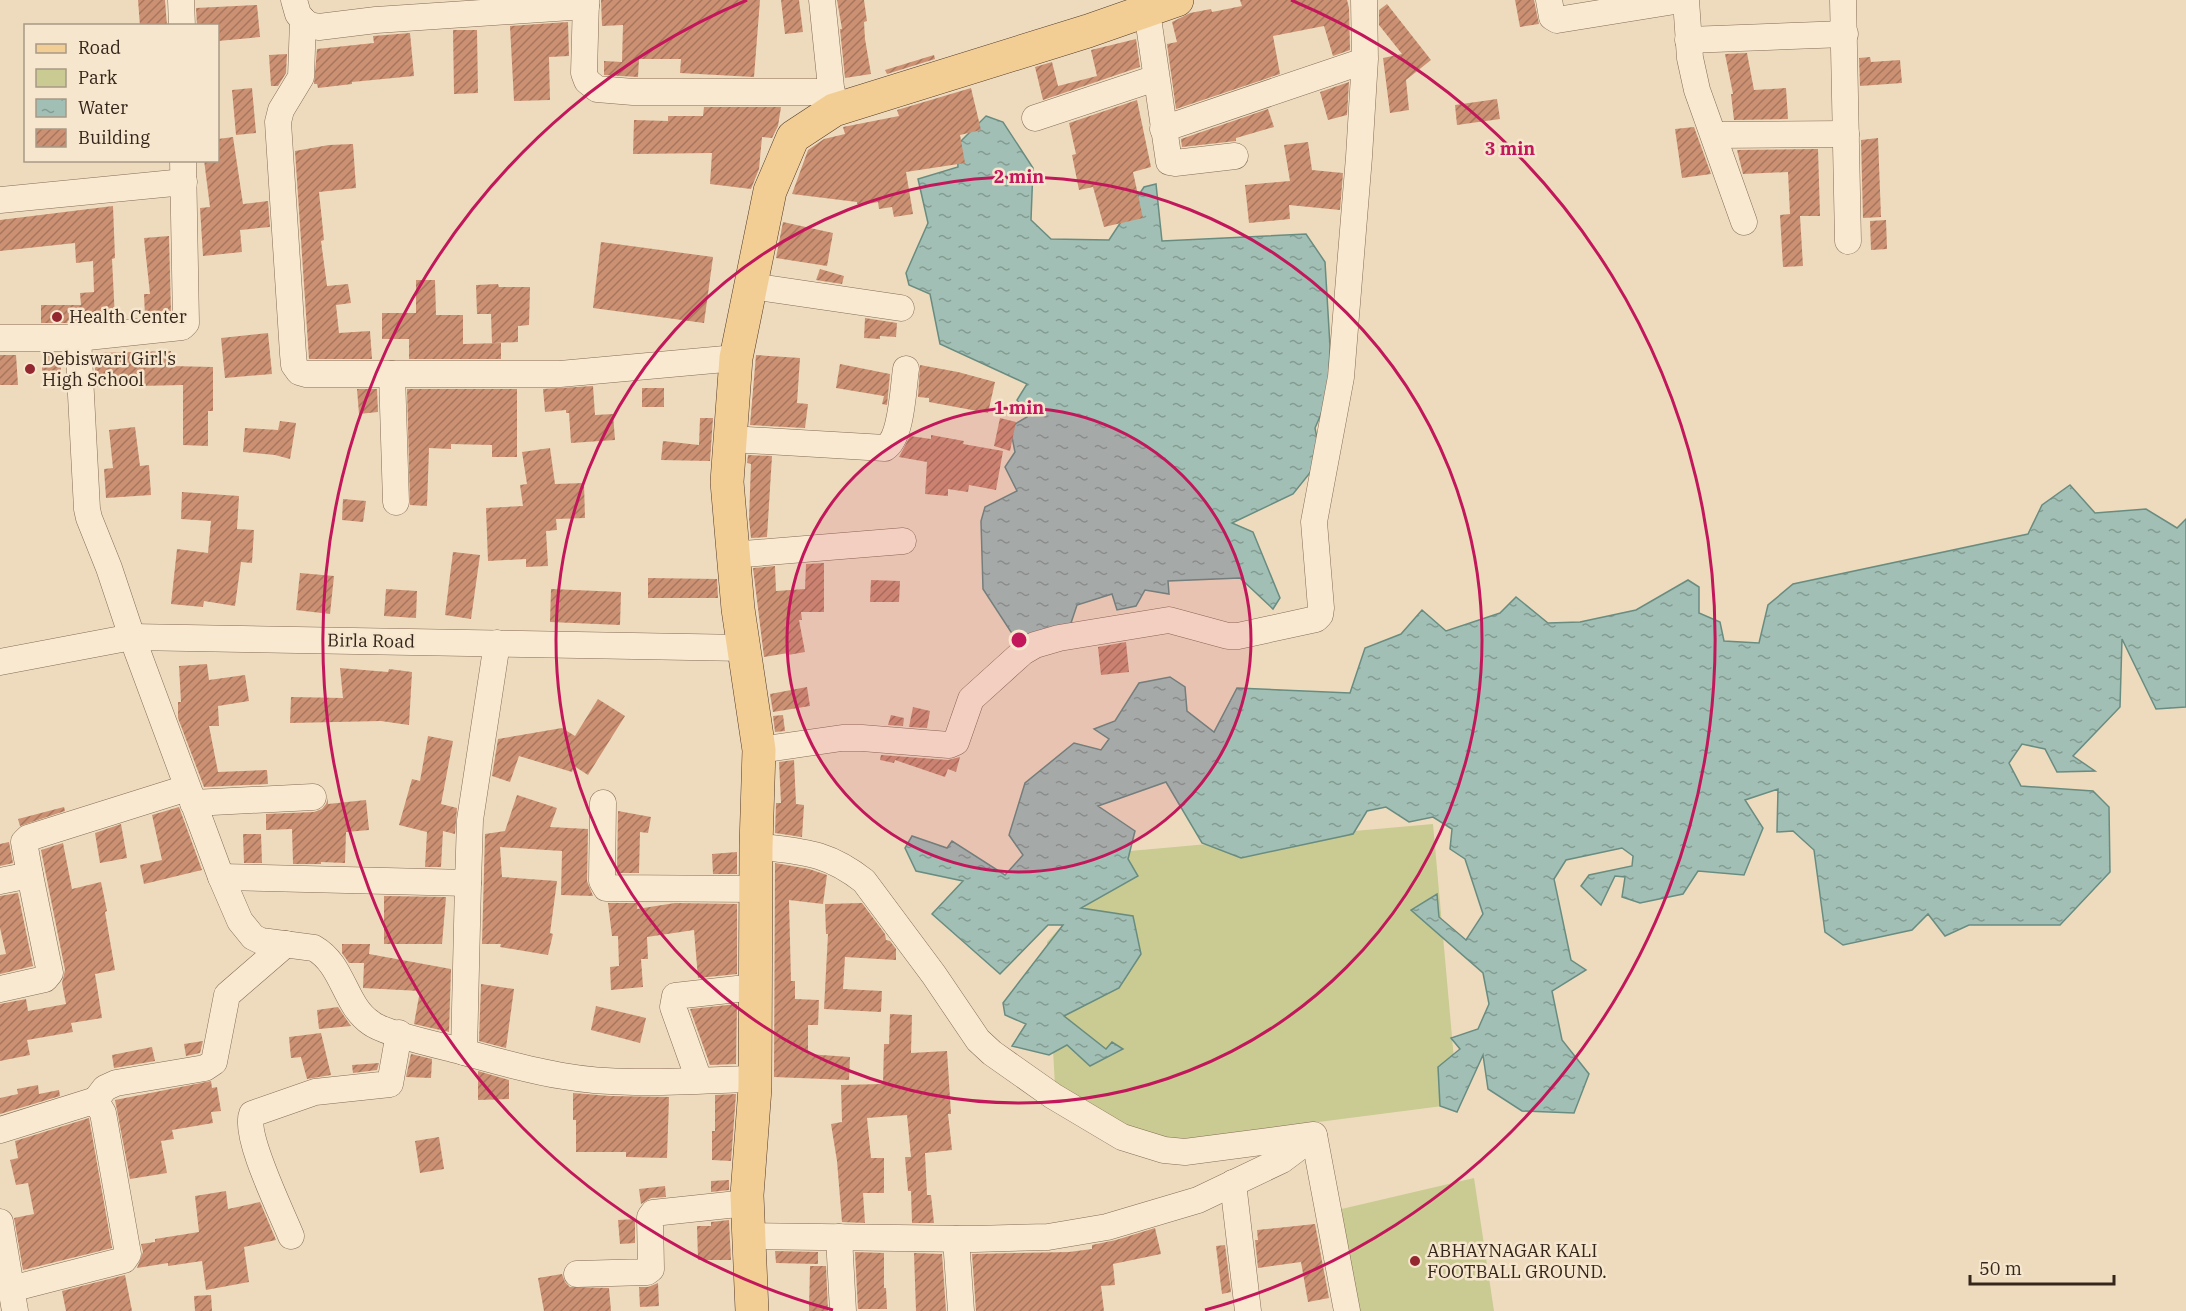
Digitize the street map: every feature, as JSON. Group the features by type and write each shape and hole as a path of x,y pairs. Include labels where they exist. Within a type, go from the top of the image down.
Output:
{"main road":[{"path":"752,1311 747,1203 755,1088 756,846 759,750 732,555 727,482 736,358 770,191 793,137 833,101 1146,7"}],"street":[{"path":"181,0 182,24"},
{"path":"298,10 309,25 319,27 376,20 586,3 584,73 587,81 597,89 833,101 822,0"},
{"path":"759,750 842,738 949,746 956,742 970,699 1023,652 1035,645 1059,638 1169,620 1228,636 1238,636 1317,619 1321,608 1314,522 1341,377 1359,158 1364,61 1364,0"},
{"path":"1549,0 1552,17 1557,20 1683,0 1697,90 1744,222"},
{"path":"1843,0 1848,242"},
{"path":"1146,7 1168,160 1171,163 1235,156"},
{"path":"298,10 301,77 281,110 278,122 294,365 298,372 306,374 560,374 736,358"},
{"path":"1688,40 1845,34"},
{"path":"1163,129 1364,61"},
{"path":"1035,118 1156,78"},
{"path":"1714,135 1846,134"},
{"path":"0,200 184,171 186,323 176,329 78,338 0,338"},
{"path":"751,286 901,308"},
{"path":"78,338 87,509 221,877 240,921 253,937 261,941 314,948 325,955 355,1004 366,1020 373,1025 464,1052 563,1076 611,1081 754,1079"},
{"path":"730,440 885,448 891,445 897,431 906,369"},
{"path":"392,374 396,502"},
{"path":"732,555 903,542"},
{"name":"Birla Road","path":"0,662 132,637 744,648"},
{"path":"464,1052 470,819 497,643"},
{"path":"0,989 45,979 50,973 24,842 28,838 190,796 314,797"},
{"path":"603,803 602,881 606,888 756,889"},
{"path":"756,846 816,854 849,869 864,881 934,975 978,1040 992,1053 1053,1096 1122,1137 1164,1150 1185,1152 1317,1133"},
{"path":"0,881 30,875"},
{"path":"221,877 468,883"},
{"path":"0,1130 95,1101 105,1088 116,1083 212,1065 226,995 286,944"},
{"path":"699,1080 673,1007 675,996 755,987"},
{"path":"291,1236 254,1146 249,1120 252,1114 322,1090 390,1084 399,1033"},
{"path":"0,1226 13,1300 127,1258 103,1113 95,1101"},
{"path":"748,1236 956,1239 1048,1237 1107,1227 1198,1200 1282,1160 1317,1133"},
{"path":"1317,1133 1347,1311"},
{"path":"1233,1183 1248,1311"},
{"path":"577,1274 650,1270 652,1267 650,1217 652,1213 747,1203"},
{"path":"839,1237 843,1311"},
{"path":"956,1239 961,1311"}],"green space":[{"path":"1433,824 1458,1104 1147,1144 1055,1086 1047,942 1130,851"},
{"name":"ABHAYNAGAR KALI FOOTBALL GROUND.","path":"1474,1178 1494,1311 1355,1311 1333,1211"}],"water":[{"path":"986,116 1003,122 1033,168 1031,220 1051,239 1109,240 1144,187 1156,184 1162,241 1306,234 1325,262 1330,346 1328,398 1315,428 1321,459 1293,494 1232,523 1253,532 1280,598 1273,609 1240,578 1168,581 1169,594 1145,590 1136,606 1117,610 1112,594 1077,605 1071,623 1097,624 1041,652 1011,632 983,589 981,521 985,507 1017,491 1005,467 1015,452 1010,427 1027,417 1017,400 1027,384 940,344 930,294 909,285 906,273 928,223 918,179 958,167 957,145"},
{"path":"2070,485 2095,513 2146,509 2177,528 2186,519 2186,707 2156,709 2122,639 2120,707 2073,756 2095,771 2057,772 2045,749 2022,744 2009,763 2021,786 2093,791 2109,807 2110,872 2060,925 1969,925 1945,936 1928,914 1912,930 1843,945 1825,932 1814,850 1793,831 1777,832 1778,789 1745,800 1763,828 1744,875 1698,871 1683,894 1640,903 1622,897 1625,877 1615,876 1601,905 1581,886 1589,875 1632,866 1633,856 1622,848 1566,860 1554,879 1571,960 1586,970 1552,991 1562,1040 1589,1074 1574,1113 1522,1111 1488,1089 1483,1055 1457,1112 1440,1106 1438,1067 1460,1049 1451,1038 1478,1029 1489,1004 1483,973 1411,910 1437,894 1439,917 1466,940 1483,914 1465,859 1450,849 1452,829 1433,817 1409,822 1386,807 1367,811 1353,834 1241,858 1202,843 1166,782 1098,806 1135,831 1128,859 1138,876 1081,908 1133,916 1141,954 1119,988 1064,1016 1106,1049 1112,1042 1123,1049 1090,1066 1067,1045 1049,1055 1012,1046 1026,1024 1005,1015 1003,1003 1063,925 1048,925 1000,974 932,914 963,881 916,871 905,848 912,836 947,848 952,841 1005,875 1023,855 1009,835 1025,783 1074,743 1101,750 1109,739 1094,729 1115,721 1139,683 1170,677 1185,687 1187,711 1214,732 1237,688 1350,693 1365,648 1401,634 1422,610 1446,631 1500,613 1516,597 1548,623 1580,622 1636,610 1688,580 1699,587 1699,613 1720,622 1724,641 1759,643 1768,605 1793,584 2028,534 2042,505"}],"building":[{"path":"138,0 165,0 167,24 140,24"},
{"path":"601,0 760,0 754,77 680,73 681,59 639,59 638,77 604,75 604,61 622,62 623,25 602,26"},
{"path":"781,0 799,0 803,32 785,34"},
{"path":"837,0 864,0 867,21 864,22 865,39 871,74 845,78 840,29 842,29"},
{"path":"1240,0 1347,0 1350,50 1333,56 1324,26 1273,36 1280,74 1176,109 1167,44 1177,42 1172,22 1190,13 1211,9 1212,12 1242,6"},
{"path":"1515,0 1534,0 1539,24 1520,27"},
{"path":"1387,4 1431,60 1406,80 1409,110 1390,113 1383,58 1402,54 1379,25 1379,10"},
{"path":"257,5 260,37 219,41 219,24 197,24 196,8"},
{"path":"568,22 569,56 549,57 550,100 514,101 510,26"},
{"path":"453,30 477,30 478,93 454,94"},
{"path":"410,33 414,76 318,88 317,84 314,84 317,49 374,43 373,36"},
{"path":"1136,39 1140,67 1043,100 1035,67 1052,62 1058,86 1097,76 1091,50"},
{"path":"1747,53 1754,90 1786,88 1788,119 1734,120 1731,94 1733,94 1725,54"},
{"path":"287,54 286,73 278,86 271,86 269,55"},
{"path":"934,55 935,59 887,74 885,70"},
{"path":"1870,57 1871,62 1900,60 1902,83 1860,86 1859,58"},
{"path":"1349,82 1347,115 1328,120 1320,92"},
{"path":"252,88 256,133 236,135 232,90"},
{"path":"971,88 981,130 960,135 965,163 906,172 913,214 894,217 892,207 879,209 878,202 863,205 857,202 792,194 808,150 824,139 845,134 843,127 899,116 897,110"},
{"path":"1497,99 1500,119 1457,125 1455,105"},
{"path":"1137,100 1151,167 1133,172 1143,218 1104,227 1093,187 1079,190 1072,155 1076,154 1069,123"},
{"path":"704,107 781,107 778,126 772,138 762,137 759,169 751,189 710,184 712,153 633,154 634,120 668,121 668,116 703,116"},
{"path":"1268,109 1274,127 1236,138 1236,141 1182,147 1181,139"},
{"path":"1694,127 1711,174 1682,178 1675,129"},
{"path":"233,137 243,204 268,201 270,227 240,230 242,252 203,256 200,208 210,207 204,162 219,162 219,139"},
{"path":"1878,138 1881,217 1863,218 1861,140"},
{"path":"1308,142 1312,170 1343,173 1340,210 1289,205 1290,219 1249,223 1245,185 1290,181 1284,145"},
{"path":"353,144 356,188 319,192 324,240 321,241 327,286 348,284 351,303 336,305 339,333 370,331 372,359 309,359 295,151 329,145"},
{"path":"1818,149 1820,216 1800,216 1803,266 1783,267 1780,215 1790,214 1788,172 1743,174 1737,150"},
{"path":"113,206 115,258 112,259 115,319 77,323 41,323 41,305 81,305 80,293 94,292 93,261 76,263 75,243 0,251 0,220"},
{"path":"1886,220 1887,249 1871,250 1870,221"},
{"path":"783,222 833,233 827,266 776,258"},
{"path":"169,236 171,313 145,316 144,294 150,294 144,238"},
{"path":"601,242 713,257 704,323 593,308"},
{"path":"820,269 844,276 842,284 816,280"},
{"path":"416,280 435,280 436,315 463,315 463,344 501,343 501,359 409,359 409,339 382,339 382,313 416,313"},
{"path":"498,284 499,287 530,287 529,325 518,326 518,342 492,343 491,314 477,314 476,285"},
{"path":"865,318 897,323 896,337 864,338"},
{"path":"268,333 272,374 225,378 221,338"},
{"path":"171,351 171,366 213,367 213,411 208,411 208,446 183,445 183,385 96,387 94,353"},
{"path":"0,355 16,355 18,385 0,385"},
{"path":"756,355 800,358 797,403 808,404 805,428 750,425"},
{"path":"42,356 61,356 61,382 42,383"},
{"path":"840,364 890,374 887,405 882,404 884,396 836,388"},
{"path":"920,365 995,382 988,413 929,402 929,398 918,397"},
{"path":"593,386 595,415 613,414 615,440 571,443 569,413 566,413 566,410 545,412 543,389"},
{"path":"642,388 664,388 664,407 642,407"},
{"path":"357,389 377,389 378,412 359,414"},
{"path":"407,389 517,389 517,457 492,457 492,445 451,444 451,449 429,448 427,506 410,505"},
{"path":"700,418 713,418 710,461 661,460 663,441 699,445"},
{"path":"1000,418 1016,422 1010,451 994,446"},
{"path":"280,421 296,423 290,459 243,452 245,428 278,430"},
{"path":"135,427 140,466 149,465 151,495 106,498 104,469 113,468 109,430"},
{"path":"931,435 964,441 963,444 1003,451 996,490 969,485 968,492 948,489 948,496 925,494 927,462 899,457 910,436 931,439"},
{"path":"550,448 555,484 584,483 585,518 556,519 557,530 546,531 548,566 526,567 526,559 488,561 486,508 523,506 520,485 527,484 522,452"},
{"path":"748,455 772,456 767,537 751,538 749,519 751,464 747,463"},
{"path":"182,492 239,496 237,529 254,530 252,563 241,562 235,606 204,601 203,607 171,604 177,549 208,553 211,521 181,519"},
{"path":"343,499 366,501 363,522 342,520"},
{"path":"453,552 480,555 471,619 445,615"},
{"path":"824,563 824,612 801,612 802,620 799,620 805,652 764,657 753,568 775,566 776,591 805,589 806,564"},
{"path":"300,573 334,576 330,614 296,610"},
{"path":"648,578 717,579 718,598 648,598"},
{"path":"871,580 900,581 899,602 870,602"},
{"path":"386,589 417,591 416,618 384,616"},
{"path":"551,589 621,592 620,625 550,622"},
{"path":"1126,642 1129,672 1101,675 1098,647"},
{"path":"207,664 209,680 245,675 249,701 218,706 219,726 209,726 218,772 267,770 268,784 204,787 178,718 178,702 181,702 179,666"},
{"path":"340,668 412,672 409,725 381,721 290,723 291,697 343,698"},
{"path":"807,687 810,706 773,712 770,694"},
{"path":"598,699 625,716 588,775 574,766 572,772 519,756 510,782 492,776 498,739 562,728 575,736"},
{"path":"913,707 930,711 927,728 909,727"},
{"path":"783,715 785,731 775,732 773,716"},
{"path":"891,715 904,718 903,726 888,725"},
{"path":"428,736 453,741 441,804 457,808 455,834 443,831 441,867 425,867 427,832 399,825 412,779 420,781"},
{"path":"881,755 948,760 960,757 956,772 948,769 945,777 895,760 894,763 880,760"},
{"path":"794,760 796,804 804,805 802,837 775,833 776,803 781,803 779,762"},
{"path":"517,795 557,808 550,827 588,829 587,881 593,896 561,895 562,851 500,847 502,877 557,881 550,933 553,934 548,955 500,947 501,944 482,944 485,834 505,831"},
{"path":"328,798 328,804 366,800 369,830 346,832 345,863 293,864 292,829 266,830 266,814 314,812 322,809"},
{"path":"64,807 65,811 20,826 18,819"},
{"path":"179,807 202,870 144,884 140,865 162,860 152,815"},
{"path":"618,811 651,817 648,833 640,832 639,873 617,873"},
{"path":"121,824 127,858 100,863 95,833"},
{"path":"243,834 261,834 262,863 244,863"},
{"path":"9,842 13,863 0,866 0,844"},
{"path":"63,843 72,889 101,882 115,970 95,974 102,1018 71,1023 73,1032 27,1040 30,1055 0,1061 0,1004 26,999 28,1011 66,1004 62,983 65,970 41,850"},
{"path":"737,852 737,874 713,874 712,854"},
{"path":"775,863 827,875 823,904 789,900 791,981 795,981 795,999 819,1000 818,1025 808,1025 808,1054 850,1057 849,1080 774,1077"},
{"path":"18,893 33,966 0,974 0,955 6,954 0,928 0,896"},
{"path":"384,896 446,897 442,944 384,944"},
{"path":"608,903 638,903 637,909 675,903 737,904 737,974 698,978 694,930 647,937 648,959 641,959 643,987 611,990 610,967 619,966 618,936 612,936"},
{"path":"862,903 885,934 886,940 890,941 896,949 896,960 845,957 843,989 882,991 881,1012 824,1009 828,934 826,934 825,904"},
{"path":"342,944 370,944 369,954 451,969 449,1032 414,1024 420,991 363,988 364,963 349,963 342,953"},
{"path":"481,984 514,989 506,1048 479,1041"},
{"path":"737,1004 736,1064 710,1065 690,1009"},
{"path":"596,1006 646,1018 640,1043 591,1030"},
{"path":"338,1007 351,1026 319,1029 317,1010"},
{"path":"890,1014 912,1015 911,1053 947,1051 951,1114 948,1114 952,1150 925,1153 927,1195 931,1195 934,1223 912,1223 911,1191 908,1191 905,1157 911,1157 907,1115 867,1118 871,1158 884,1158 884,1193 863,1193 865,1223 842,1222 837,1161 831,1124 842,1122 841,1085 883,1084 884,1044 889,1044"},
{"path":"321,1033 331,1075 307,1079 301,1057 291,1058 289,1037"},
{"path":"203,1041 200,1053 186,1056 184,1044"},
{"path":"152,1047 155,1061 114,1068 112,1055"},
{"path":"411,1054 432,1059 431,1078 406,1077"},
{"path":"379,1063 377,1070 353,1073 352,1065"},
{"path":"478,1071 509,1080 509,1099 478,1100"},
{"path":"211,1081 212,1088 217,1087 221,1111 211,1112 213,1123 172,1130 174,1139 161,1141 167,1173 130,1179 115,1100"},
{"path":"38,1085 39,1094 59,1090 60,1096 0,1114 0,1098 18,1094 17,1089"},
{"path":"573,1093 669,1097 667,1158 626,1157 626,1152 576,1152"},
{"path":"736,1094 731,1161 712,1160 715,1095"},
{"path":"89,1118 112,1248 23,1270 14,1218 34,1214 28,1183 16,1185 10,1160 18,1158 15,1141"},
{"path":"439,1137 444,1169 420,1173 415,1141"},
{"path":"729,1180 729,1190 711,1192 711,1181"},
{"path":"665,1186 666,1197 651,1198 641,1204 639,1189"},
{"path":"226,1191 228,1209 260,1202 276,1240 244,1247 249,1282 206,1290 202,1261 137,1268 143,1252 141,1244 155,1242 155,1239 199,1232 195,1196"},
{"path":"635,1219 635,1243 620,1244 618,1220"},
{"path":"729,1220 731,1260 698,1260 697,1226 711,1226 711,1222"},
{"path":"1315,1224 1329,1298 1308,1302 1301,1262 1258,1268 1255,1240 1258,1240 1257,1230"},
{"path":"1155,1228 1161,1254 1113,1264 1115,1285 1101,1286 1104,1311 976,1311 972,1254 1069,1252 1092,1249 1092,1245"},
{"path":"1225,1245 1231,1292 1222,1294 1216,1246"},
{"path":"775,1251 818,1252 818,1264 776,1263"},
{"path":"855,1252 884,1253 884,1288 886,1288 887,1309 858,1309"},
{"path":"914,1253 942,1254 946,1311 916,1311"},
{"path":"810,1266 826,1266 828,1311 809,1311"},
{"path":"562,1274 570,1287 609,1288 611,1311 544,1311 538,1278"},
{"path":"125,1275 132,1311 66,1311 62,1291"},
{"path":"658,1283 659,1306 640,1307 639,1287 648,1287"},
{"path":"211,1295 212,1311 195,1311 194,1296"}],"place":[{"name":"Health Center","path":"57,317"},
{"name":"Debiswari Girl's High School","path":"30,369"},
{"name":"ABHAYNAGAR KALI FOOTBALL GROUND.","path":"1415,1261"}]}
